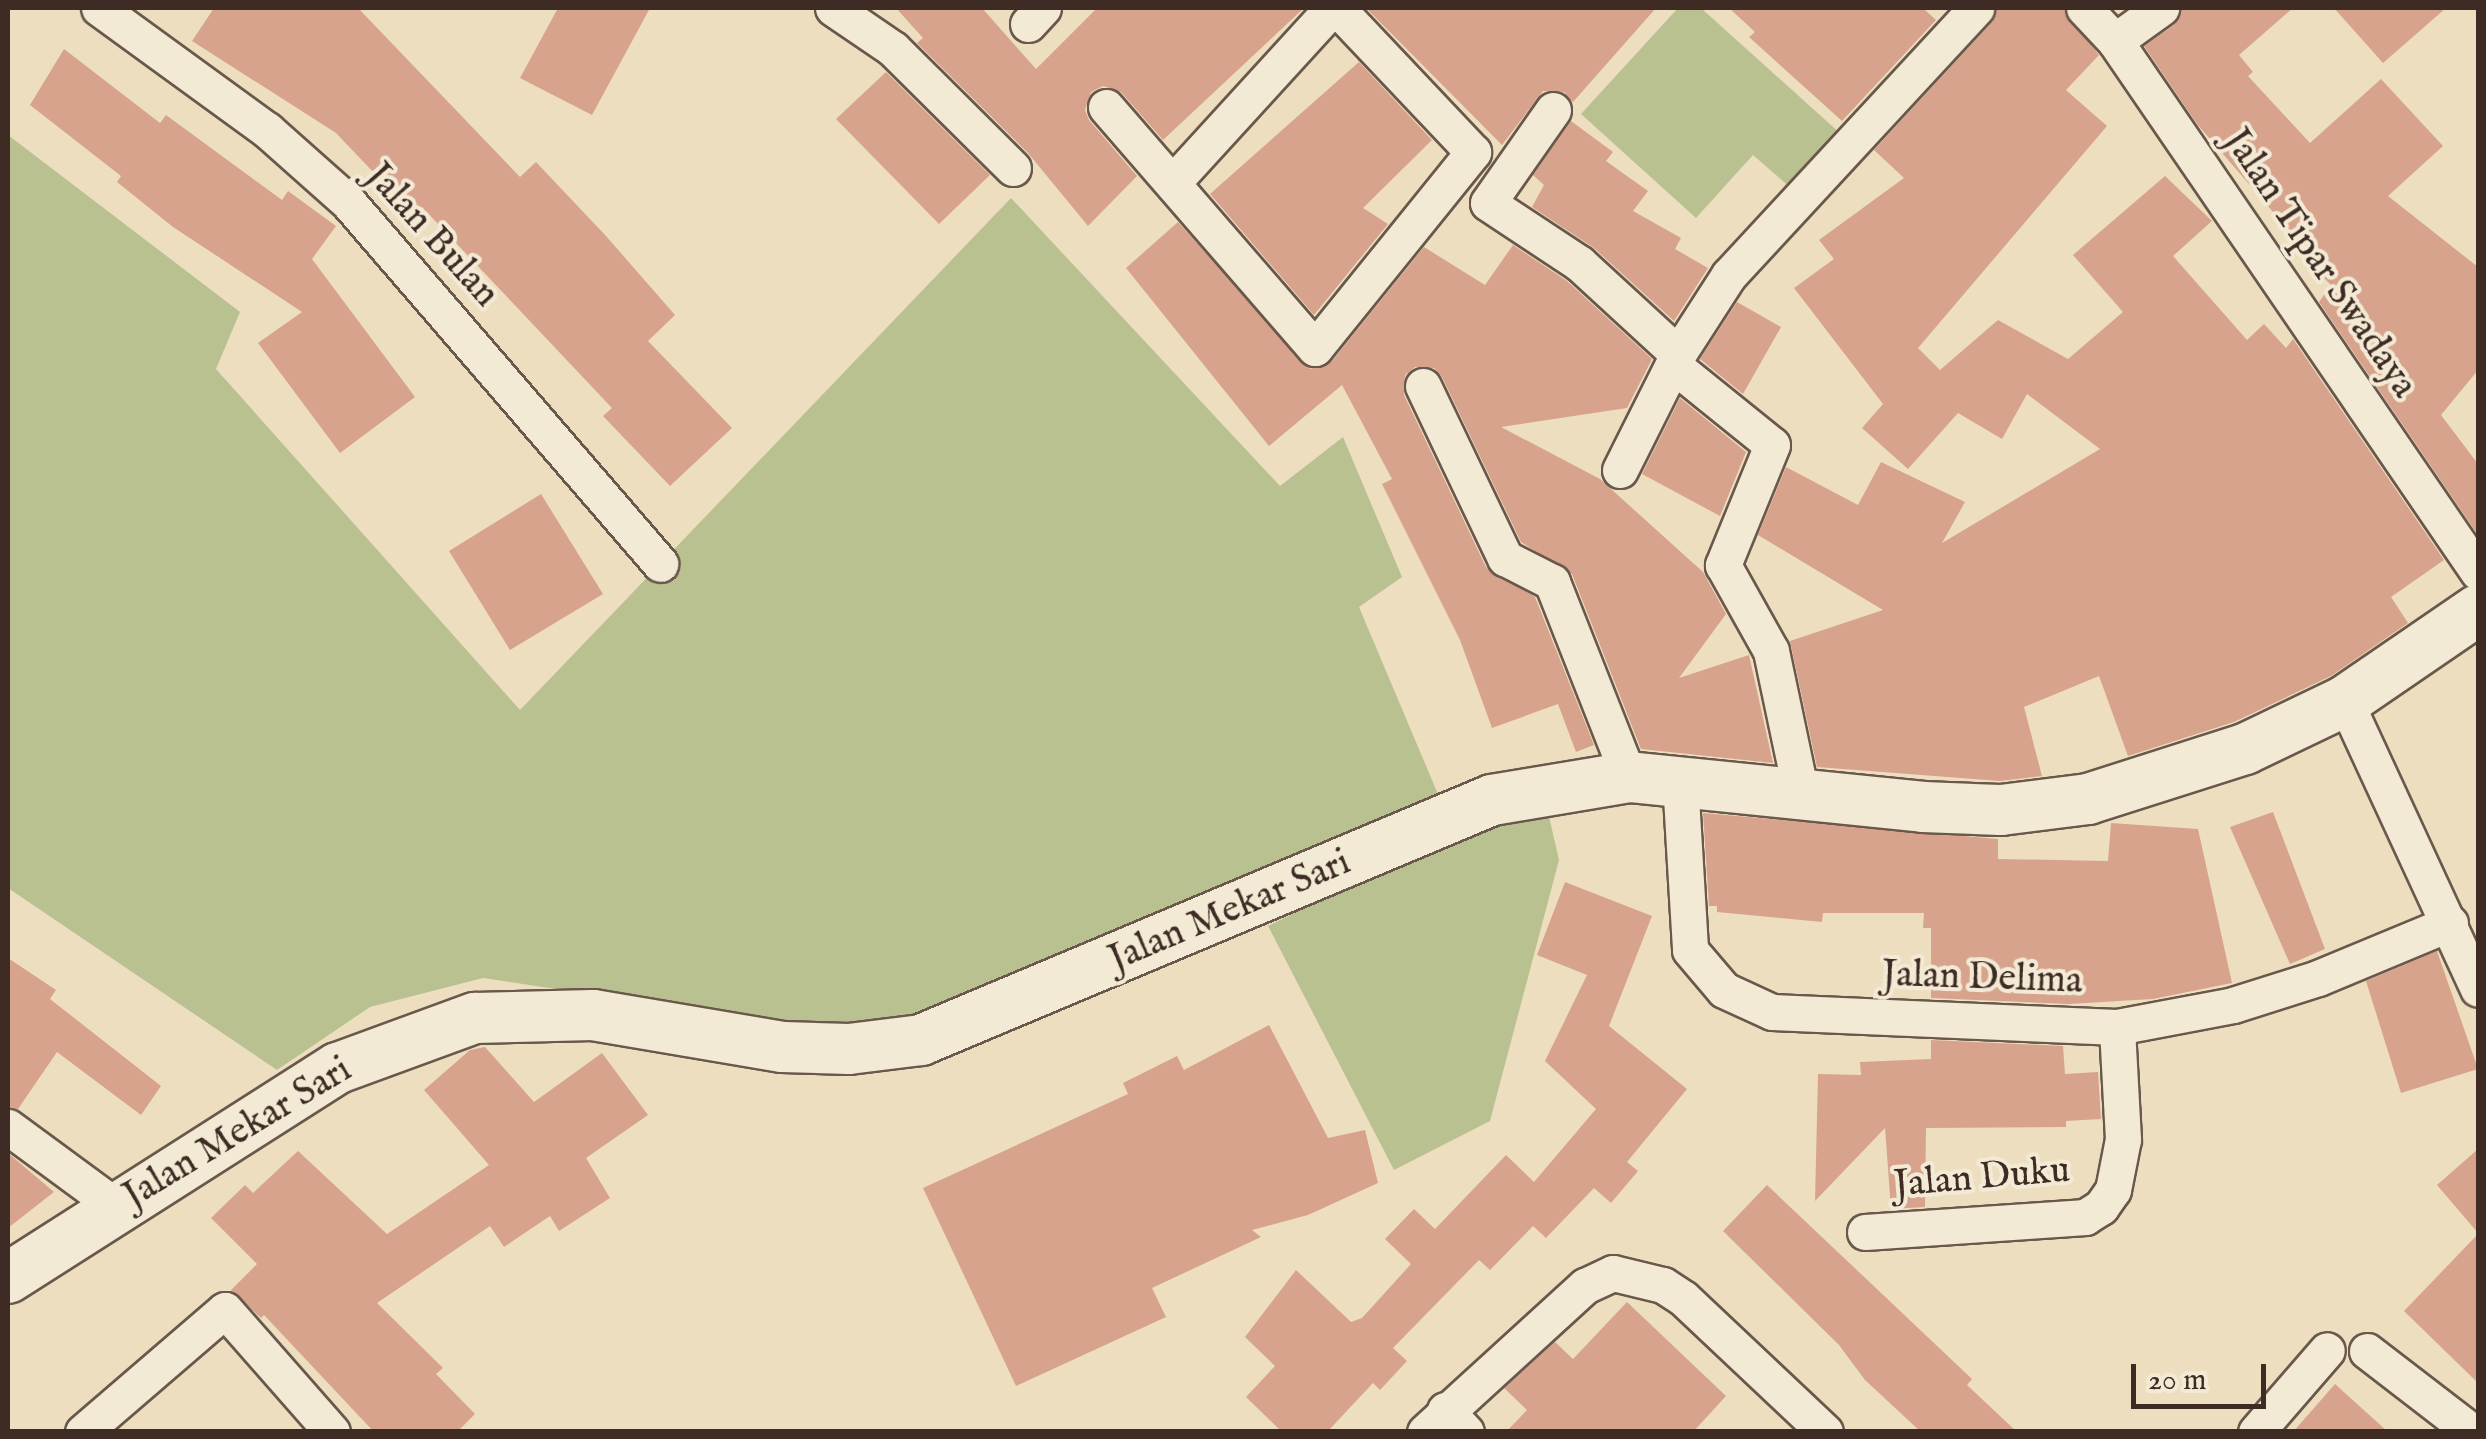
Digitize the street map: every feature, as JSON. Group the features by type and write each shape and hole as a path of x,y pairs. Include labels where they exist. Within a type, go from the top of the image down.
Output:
{"street":[{"name":"Jalan Bulan","path":"99,8 266,130 348,202 660,564"},
{"path":"833,8 894,49 1013,168"},
{"path":"1106,106 1175,180 1315,348 1473,152 1335,8 1175,180"},
{"path":"1620,470 1675,360 1729,275 1976,8"},
{"name":"Jalan Tipar Swadaya","path":"2084,8 2116,42 2478,572"},
{"path":"2116,42 2160,8"},
{"path":"1552,110 1488,203 1580,264 1675,360 1772,444 1723,566 1771,651 1801,793"},
{"path":"1423,386 1504,558 1552,582 1628,777"},
{"name":"Jalan Mekar Sari","path":"8,1278 338,1068 475,1018 592,1015 782,1047 848,1049 921,1040 1492,800 1628,777 2001,810 2088,799 2245,749 2346,701 2478,610"},
{"path":"2346,701 2478,988"},
{"name":"Jalan Delima","path":"1680,780 1690,950 1724,990 1772,1012 2117,1027 2233,1005 2318,978 2450,923"},
{"name":"Jalan Duku","path":"1865,1232 2085,1217 2101,1207 2112,1190 2123,1139 2117,1027"},
{"path":"8,1128 117,1207"},
{"path":"1446,1424 1600,1276 1636,1276 1683,1298 1825,1432"},
{"path":"83,1432 224,1310 332,1432"},
{"path":"2256,1432 2327,1350"},
{"path":"2367,1351 2472,1432"}],"green space":[{"path":"1678,8 1701,8 1842,135 1792,189 1753,155 1696,218 1581,114"},
{"path":"8,135 240,312 216,369 520,710 1011,198 1280,486 1343,437 1402,577 1359,607 1440,799 933,1014 825,1030 483,978 370,1007 277,1070 8,888"},
{"path":"1547,808 1559,860 1490,1121 1394,1170 1268,926 1455,833"}],"building":[{"path":"214,8 358,8 520,177 536,162 606,236 675,315 648,341 732,428 670,486 603,416 612,408 422,207 414,215 336,133 192,41"},
{"path":"558,8 650,8 592,115 520,78"},
{"path":"896,8 982,8 1036,69 1097,8 1304,8 1163,140 1121,92 1103,86 1091,92 1085,110 1089,120 1137,176 1088,226 1028,153 917,43 923,38"},
{"path":"1366,8 1656,8 1573,102 1564,92 1543,91 1502,145"},
{"path":"1729,8 1923,8 1936,20 1842,121 1749,37 1755,32"},
{"path":"1997,8 2063,8 2099,55 2066,90 2107,126 1918,348 1940,370 1998,320 2068,359 2123,312 2073,255 2165,176 2212,221 2173,256 2247,340 2264,324 2286,348 2293,339 2444,560 2391,597 2408,623 2331,676 2234,722 2128,756 2099,676 2024,707 2042,776 2000,781 1817,767 1790,641 1883,610 1758,535 1786,467 1858,505 1881,462 1965,502 1942,543 2100,449 2027,394 2002,439 1958,413 1908,469 1862,428 1883,404 1794,288 1834,259 1819,240 1904,178 1874,150 1992,22"},
{"path":"2182,8 2293,8 2239,55 2253,72 2248,76 2310,143 2381,79 2443,146 2388,196 2478,267 2478,370 2441,415 2478,464 2478,535 2319,302 2331,285 2315,269 2319,265 2197,124 2144,46 2174,25"},
{"path":"2334,8 2446,8 2383,63"},
{"path":"64,49 160,123 166,115 282,200 288,191 336,226 312,259 415,397 340,453 258,343 302,312 173,227 117,182 121,176 30,105"},
{"path":"1359,62 1432,140 1363,208 1388,224 1314,315 1210,194"},
{"path":"886,72 990,175 939,224 836,119"},
{"path":"1571,121 1613,152 1606,161 1648,191 1633,211 1681,238 1675,249 1708,268 1674,321 1594,248 1532,207 1544,185 1533,175"},
{"path":"1178,222 1310,369 1332,361 1424,247 1485,285 1513,245 1567,281 1652,359 1627,408 1501,427 1600,479 1703,572 1726,614 1679,678 1749,655 1773,763 1641,749 1572,574 1521,542 1442,377 1434,368 1415,367 1405,375 1404,395 1486,567 1535,597 1594,745 1576,752 1558,704 1492,728 1460,640 1382,484 1392,479 1342,385 1269,446 1126,268"},
{"path":"1737,302 1781,327 1743,394 1700,359"},
{"path":"1680,398 1746,452 1720,516 1642,474"},
{"path":"541,494 603,594 510,650 449,551"},
{"path":"2273,812 2325,949 2290,964 2230,827"},
{"path":"1703,813 1998,839 1998,859 2108,861 2111,823 2198,829 2232,983 2153,999 2069,1004 1931,998 1931,928 1923,928 1924,913 1823,913 1822,922 1717,912 1717,906 1709,906"},
{"path":"1565,882 1652,916 1609,1026 1687,1089 1627,1162 1638,1171 1611,1203 1594,1188 1546,1238 1533,1226 1490,1270 1479,1260 1393,1348 1407,1361 1380,1390 1373,1383 1327,1432 1282,1432 1246,1397 1275,1366 1245,1337 1296,1270 1351,1322 1362,1318 1411,1264 1385,1239 1414,1209 1435,1229 1506,1155 1534,1182 1596,1109 1545,1061 1587,975 1537,955"},
{"path":"2437,951 2478,1069 2401,1093 2366,981"},
{"path":"8,958 56,990 50,999 161,1086 141,1115 57,1052 18,1109 8,1106"},
{"path":"1269,1025 1328,1138 1365,1130 1378,1183 1308,1215 1252,1230 1261,1237 1152,1288 1166,1317 1016,1386 923,1188 1128,1094 1123,1083 1177,1056 1184,1070"},
{"path":"1931,1040 2063,1046 2065,1074 2098,1072 2101,1119 2066,1121 2066,1127 1926,1128 1925,1207 1891,1209 1885,1128 1815,1201 1818,1074 1861,1075 1860,1062 1931,1059"},
{"path":"485,1047 534,1102 602,1053 648,1115 586,1158 610,1198 559,1231 550,1216 504,1247 490,1226 377,1303 443,1368 436,1374 475,1414 457,1432 374,1432 264,1315 261,1318 231,1290 257,1264 211,1218 245,1185 253,1193 298,1151 387,1234 489,1165 424,1090 470,1050"},
{"path":"2478,1149 2478,1233 2437,1185"},
{"path":"8,1153 54,1192 8,1228"},
{"path":"1767,1185 1972,1379 1967,1385 2017,1432 1921,1432 1865,1380 1839,1345 1723,1231"},
{"path":"2478,1234 2478,1383 2404,1311"},
{"path":"1627,1302 1726,1396 1693,1432 1506,1432 1527,1410 1504,1388 1555,1342 1573,1359"},
{"path":"2335,1384 2388,1432 2293,1432"}]}
